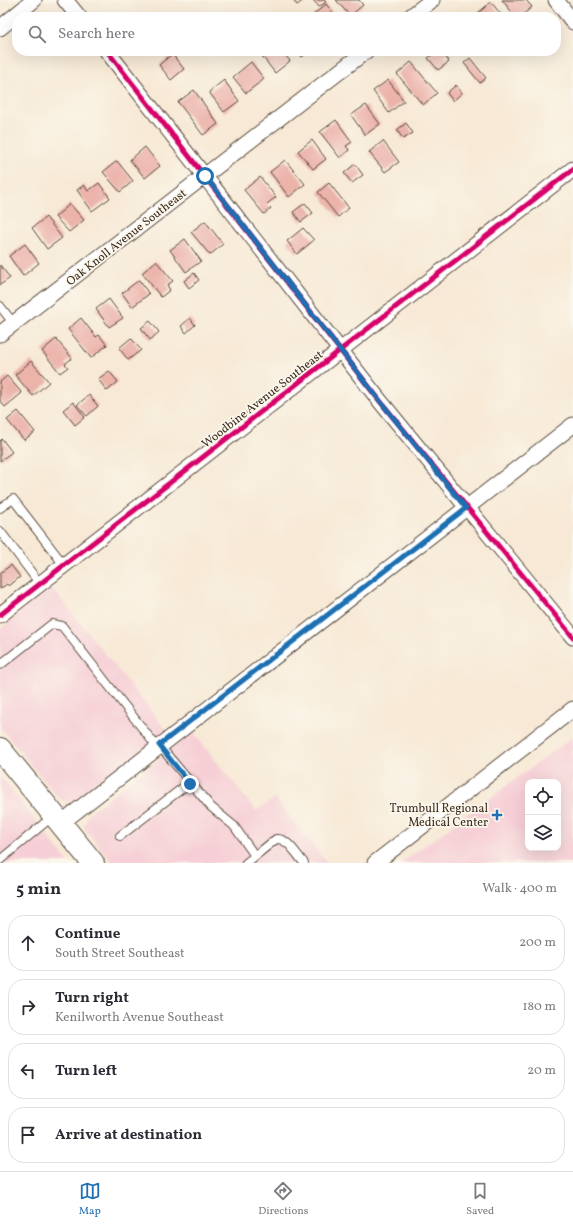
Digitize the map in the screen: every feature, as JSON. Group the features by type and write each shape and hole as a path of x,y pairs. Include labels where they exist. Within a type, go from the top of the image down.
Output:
{"main road":[{"path":"0,749 93,863"}],"street":[{"path":"19,12 34,0"},
{"path":"65,0 75,12"},
{"path":"416,12 432,0"},
{"path":"556,0 573,22"},
{"path":"0,28 12,18"},
{"path":"111,56 340,351 466,508 573,637"},
{"name":"Oak Knoll Avenue Southeast","path":"0,334 360,56"},
{"name":"Woodbine Avenue Southeast","path":"0,615 573,169"},
{"path":"57,819 158,746 573,425"},
{"path":"375,863 573,709"}],"lane":[{"path":"0,306 14,324"},
{"path":"0,508 13,499 64,565"},
{"path":"0,531 40,584"},
{"path":"0,665 52,624 62,626 189,783 211,807 234,826 255,856"},
{"path":"120,836 189,783"},
{"path":"0,860 57,819"},
{"path":"246,863 276,839 285,841 304,863"}],"shaded area":[{"path":"52,588 167,731 77,802 66,802 59,799 0,727 0,629"},
{"path":"193,732 256,811 275,798 327,863 113,863 84,828 88,814"},
{"name":"Trumbull Regional Medical Center","path":"573,737 573,863 401,863"},
{"path":"0,776 69,863 0,863"}],"building":[{"path":"293,0 304,0 297,5"},
{"path":"313,0 324,0 326,2 319,7"},
{"path":"336,0 359,0 363,5 355,12 346,12"},
{"path":"502,0 526,0 532,7 526,12 512,12"},
{"path":"491,2 499,12 479,12"},
{"path":"326,4 332,12 317,12"},
{"path":"170,56 174,56 184,69 171,80 159,65"},
{"path":"262,56 286,56 290,61 275,73"},
{"path":"431,56 445,56 449,62 438,70 428,58"},
{"path":"470,58 486,78 480,83 464,63"},
{"path":"251,62 264,79 246,93 233,77"},
{"path":"411,62 437,93 423,105 397,74"},
{"path":"224,80 239,101 224,112 209,92"},
{"path":"388,80 404,101 389,113 373,91"},
{"path":"456,85 462,93 453,101 447,93"},
{"path":"194,90 218,124 203,135 178,102"},
{"path":"366,105 380,124 365,135 351,115"},
{"path":"336,120 352,142 346,146 349,150 340,158 320,132"},
{"path":"406,123 413,133 403,139 397,130"},
{"path":"312,140 326,159 313,169 298,151"},
{"path":"383,141 399,162 385,172 369,152"},
{"path":"145,147 160,166 145,178 130,160"},
{"path":"285,160 305,184 289,197 270,172"},
{"path":"117,161 133,181 120,192 103,172"},
{"path":"355,164 363,175 352,183 344,173"},
{"path":"260,177 276,197 267,204 271,208 264,214 244,190"},
{"path":"99,183 110,198 92,211 77,190 84,185 88,191"},
{"path":"329,183 349,208 338,217 318,192"},
{"path":"305,203 313,213 301,222 293,212"},
{"path":"70,204 84,220 69,232 55,217"},
{"path":"46,217 62,238 47,249 32,228"},
{"path":"205,221 223,244 210,255 191,232"},
{"path":"303,228 314,240 297,254 287,241"},
{"path":"185,239 201,261 186,272 170,250"},
{"path":"25,244 39,263 23,276 9,256"},
{"path":"156,261 173,281 167,285 170,290 161,297 142,273"},
{"path":"0,265 10,278 0,285"},
{"path":"194,273 199,280 189,288 184,281"},
{"path":"139,280 149,294 132,307 122,293"},
{"path":"109,299 123,318 109,327 96,309"},
{"path":"81,318 96,337 99,335 107,345 91,358 68,329"},
{"path":"190,318 195,325 186,333 181,326"},
{"path":"150,321 159,332 150,340 141,328"},
{"path":"131,338 141,350 128,360 119,348"},
{"path":"56,339 72,358 65,364 68,367 60,373 42,351"},
{"path":"31,361 49,382 33,396 15,375"},
{"path":"109,371 118,382 107,391 98,379"},
{"path":"7,376 22,393 5,407 0,401 0,382"},
{"path":"89,395 98,406 87,416 77,405"},
{"path":"73,402 85,417 75,425 63,410"},
{"path":"18,411 35,432 24,440 7,420"},
{"path":"2,439 12,452 0,461 0,441"},
{"path":"11,565 20,577 9,586 7,584 0,589 0,573"}],"cycle path":[{"path":"111,56 380,401 573,637"},
{"path":"0,615 573,169"}],"place":[{"name":"Trumbull Regional Medical Center","path":"497,815"}],"route":[{"path":"190,784 159,745 466,508 380,401 205,176"}]}
